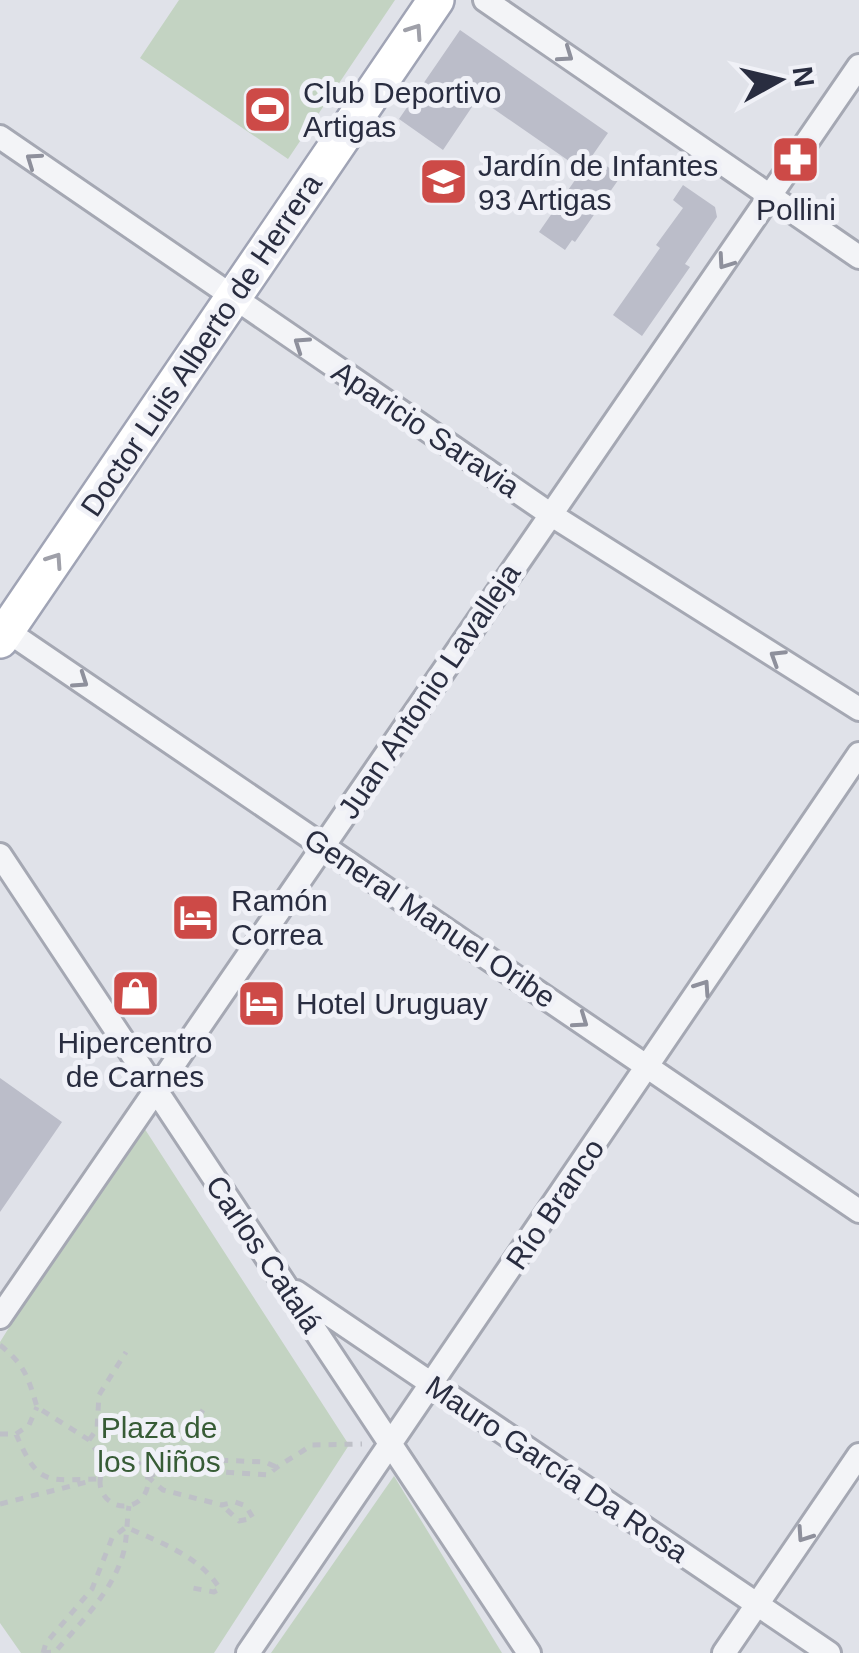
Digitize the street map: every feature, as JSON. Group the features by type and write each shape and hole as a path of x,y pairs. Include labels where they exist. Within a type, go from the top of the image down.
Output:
{"main road":[{"name":"Doctor Luis Alberto de Herrera","path":"2,632 436,0"}],"street":[{"path":"486,0 859,257"},
{"name":"Juan Antonio Lavalleja","path":"0,1316 859,66"},
{"name":"Aparicio Saravia","path":"0,137 550,514 859,709"},
{"name":"General Manuel Oribe","path":"2,632 324,844 859,1211"},
{"name":"Río Branco","path":"248,1653 859,754"},
{"name":"Carlos Catalá","path":"0,855 529,1653"},
{"name":"Mauro García Da Rosa","path":"284,1284 830,1653"},
{"path":"724,1653 859,1455"}],"path":[{"path":"0,1345 27,1372 36,1407 29,1425 16,1434 0,1434"},
{"path":"89,1440 97,1429 99,1396 126,1352"},
{"path":"36,1407 89,1440 107,1465"},
{"path":"182,1458 185,1437 203,1410"},
{"path":"16,1434 30,1467 52,1480 100,1479"},
{"path":"147,1476 179,1469 268,1475 311,1444 391,1444"},
{"path":"126,1527 112,1538 92,1589 46,1644 43,1653 55,1652 96,1604 125,1547 128,1506 146,1492 147,1476 165,1458 265,1462 276,1467"},
{"path":"128,1506 108,1500 100,1479 113,1460 137,1462 163,1490 222,1505 236,1502 246,1506 252,1518 238,1521 222,1505"},
{"path":"0,1504 100,1479"},
{"path":"126,1527 182,1552 212,1576 220,1589 214,1592 192,1588"}],"green space":[{"name":"Club Deportivo Artigas","path":"179,0 395,0 288,159 140,58"},
{"name":"Plaza de los Niños","path":"139,1120 349,1445 214,1653 21,1653 0,1623 0,1342"},
{"path":"394,1476 502,1653 271,1653"}],"building":[{"path":"460,30 608,133 592,156 621,176 575,242 572,240 565,250 539,232 582,170 478,98 443,150 399,119"},
{"path":"683,185 715,207 717,217 685,264 690,267 642,336 613,315 683,208 673,200"},
{"path":"0,1078 62,1122 0,1212"}],"place":[{"name":"Club Deportivo Artigas","path":"268,109"},
{"name":"Pollini","path":"796,160"},
{"name":"Jardín de Infantes 93 Artigas","path":"443,182"},
{"name":"Ramón Correa","path":"196,917"},
{"name":"Hipercentro de Carnes","path":"135,993"},
{"name":"Hotel Uruguay","path":"261,1003"}]}
